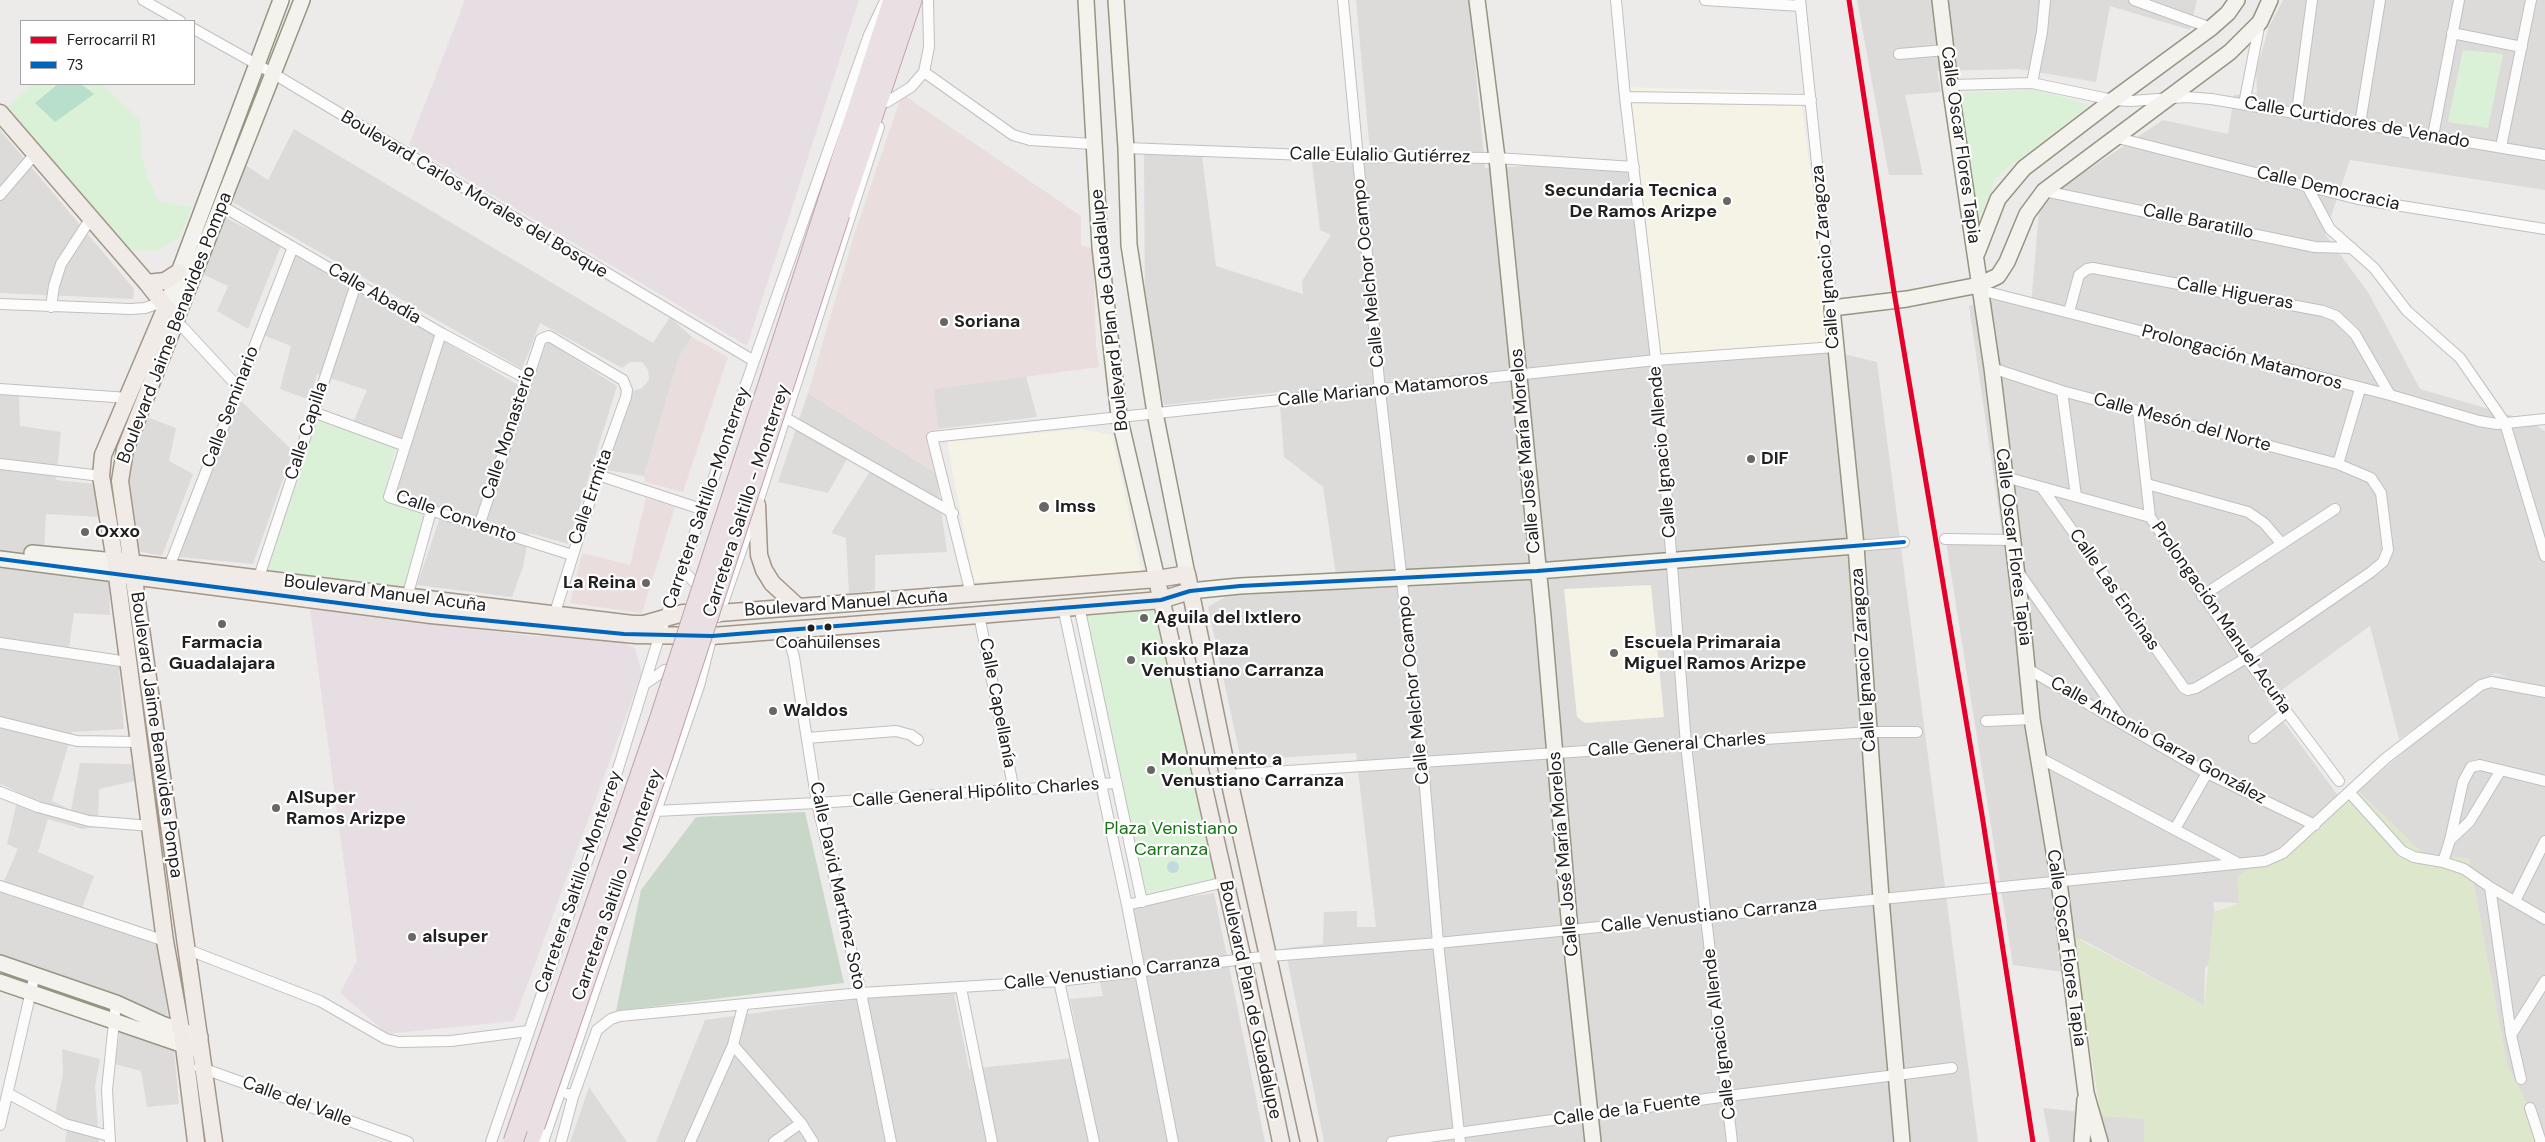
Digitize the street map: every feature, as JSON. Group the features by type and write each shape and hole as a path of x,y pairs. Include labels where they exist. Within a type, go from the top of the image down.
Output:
{"highway":[{"name":"Carretera Saltillo - Monterrey","path":"536,1137 664,754 833,209 893,0"},
{"name":"Carretera Saltillo - Monterrey","path":"513,1142 833,209 895,53 912,0"}],"main road":[{"path":"0,112 147,283 176,320"},
{"path":"147,283 165,280 178,272"},
{"name":"Boulevard Jaime Benavides Pompa","path":"164,304 104,455 101,476 116,568 166,941 186,1064 196,1142"},
{"name":"Boulevard Jaime Benavides Pompa","path":"176,320 125,450 120,471 175,877 205,1068 214,1142"},
{"path":"757,505 759,555 764,570 772,583 798,607"},
{"name":"Boulevard Manuel Acuña","path":"133,570 169,567 259,578 406,605"},
{"name":"Boulevard Manuel Acuña","path":"116,568 406,605 552,621 624,634 712,636 1161,600 1190,591"},
{"name":"Boulevard Manuel Acuña","path":"552,621 644,624 667,616 684,613 719,614 1157,579 1187,574"},
{"name":"Boulevard Plan de Guadalupe","path":"1187,574 1228,775 1270,956 1309,1142"},
{"name":"Boulevard Plan de Guadalupe","path":"1157,579 1243,960 1281,1142"},
{"path":"140,749 156,789 166,800"},
{"path":"162,910 175,877"}],"street":[{"path":"143,0 178,20"},
{"name":"Boulevard Jaime Benavides Pompa","path":"164,304 178,272 281,0"},
{"name":"Boulevard Jaime Benavides Pompa","path":"176,320 302,0"},
{"name":"Carretera Saltillo-Monterrey","path":"491,1142 605,810 682,569 869,35 886,0"},
{"path":"887,102 911,87 924,72 929,47 928,0"},
{"name":"Boulevard Plan de Guadalupe","path":"1086,0 1092,144 1100,246 1119,416 1157,579"},
{"name":"Boulevard Plan de Guadalupe","path":"1116,0 1126,148 1129,245 1155,413 1187,574"},
{"name":"Calle Melchor Ocampo","path":"1343,0 1380,391 1422,763 1438,943 1459,1138"},
{"name":"Calle José María Morelos","path":"1477,0 1497,158 1555,753 1570,930 1593,1142"},
{"name":"Calle Ignacio Allende","path":"1616,0 1625,97 1656,360 1686,745 1732,1142"},
{"path":"1705,0 1801,3"},
{"name":"Calle Oscar Flores Tapia","path":"1940,0 1950,85 1992,368 2028,669 2032,719 2059,882 2086,1093 2100,1142"},
{"path":"2032,83 2042,32 2045,0"},
{"path":"2134,0 2211,28"},
{"path":"1975,257 1992,212 2004,189 2024,168 2112,100 2211,28 2228,13 2237,0"},
{"path":"2244,104 2260,22 2270,0"},
{"path":"2297,112 2312,0"},
{"path":"2360,124 2380,0"},
{"path":"2433,136 2459,0"},
{"path":"2501,147 2531,0"},
{"name":"Calle Ignacio Zaragoza","path":"1801,3 1856,546 1881,898 1902,1142"},
{"path":"1832,308 1907,299 1979,287 1994,279 2003,270 2027,214 2044,191 2230,52 2260,22"},
{"name":"Boulevard Carlos Morales del Bosque","path":"195,30 274,74 754,361"},
{"path":"2452,32 2522,47"},
{"path":"1899,54 1946,50"},
{"path":"536,1137 562,1089 699,686 719,614 757,505 887,102 895,53"},
{"path":"924,72 1012,135 1030,140 1092,144"},
{"name":"Calle Curtidores de Venado","path":"1950,85 2032,83 2112,100 2144,101 2197,97 2545,154"},
{"path":"1625,97 1812,100"},
{"name":"Calle Democracia","path":"2114,137 2307,186 2384,203 2545,229"},
{"name":"Calle Eulalio Gutiérrez","path":"1126,148 1357,157 1497,158 1634,166"},
{"path":"0,195 35,154"},
{"path":"2307,186 2330,230 2383,278 2407,311 2460,358 2505,423 2545,556"},
{"name":"Calle Baratillo","path":"2044,191 2315,247 2352,248"},
{"name":"Calle Abadía","path":"222,206 441,333 527,379"},
{"path":"51,307 54,286 61,264 91,218"},
{"name":"Calle Seminario","path":"169,567 293,247"},
{"name":"Calle Higueras","path":"2069,312 2079,275 2093,268 2323,310 2336,316 2355,334 2390,395"},
{"name":"Calle Capilla","path":"259,578 312,412 356,284"},
{"name":"Prolongación Matamoros","path":"1979,287 2360,389 2390,395 2479,421 2505,423"},
{"path":"0,304 131,309 164,304"},
{"path":"176,320 238,386"},
{"path":"312,412 404,445 441,333"},
{"name":"Calle Monasterio","path":"479,526 541,339 549,336 623,380"},
{"name":"Calle Mariano Matamoros","path":"953,513 932,437 1119,416 1380,391 1656,360 1835,347"},
{"name":"Calle Mesón del Norte","path":"1992,368 2062,391 2338,464 2371,478 2381,493 2388,550 2383,562 2246,658"},
{"name":"Calle Ermita","path":"552,621 598,475 626,397 627,390 623,380"},
{"path":"0,389 128,398"},
{"path":"2338,464 2360,389"},
{"path":"2062,391 2076,496"},
{"name":"Prolongación Manuel Acuña","path":"2138,411 2150,517 2246,658 2339,781"},
{"path":"784,418 953,513 971,594"},
{"path":"2505,423 2545,419"},
{"name":"Calle Convento","path":"404,445 388,497 572,555"},
{"path":"0,464 101,476"},
{"path":"598,475 704,510"},
{"path":"2005,477 2150,517"},
{"path":"2147,484 2248,512 2264,522 2282,544"},
{"name":"Calle Las Encinas","path":"2042,488 2184,688 2188,690 2196,688 2246,658"},
{"path":"2202,596 2335,509"},
{"path":"406,605 431,511"},
{"path":"1945,539 2013,540"},
{"name":"Boulevard Manuel Acuña","path":"1190,591 1240,586 1537,571 1904,542"},
{"name":"Boulevard Manuel Acuña","path":"0,548 116,568"},
{"name":"Boulevard Manuel Acuña","path":"0,558 116,568"},
{"path":"682,569 700,586 714,588 732,581"},
{"path":"2016,569 2127,727"},
{"path":"1071,606 1091,663 1142,902"},
{"path":"1071,606 1076,664 1118,862 1173,1142"},
{"name":"Calle Capellanía","path":"979,615 1014,791"},
{"name":"Calle David Martínez Soto","path":"786,629 794,657 817,803 861,993 891,1142"},
{"path":"0,643 128,662"},
{"path":"1076,664 1091,663"},
{"path":"646,683 665,670 680,668 693,676 699,686"},
{"name":"Calle Antonio Garza González","path":"2028,669 2207,773 2315,825"},
{"name":"Calle Venustiano Carranza","path":"561,1142 597,1030 611,1019 861,993 1059,981 1270,956 1438,943 1881,898 1950,894 2274,858 2315,825 2386,758 2481,685 2491,682 2545,692"},
{"path":"2254,738 2286,712"},
{"path":"1986,721 2032,719"},
{"path":"0,722 77,741 140,749"},
{"path":"807,738 896,731 911,734 918,740"},
{"name":"Calle General Charles","path":"1228,775 1870,732 1917,732"},
{"path":"1091,736 1106,734"},
{"path":"2038,757 2236,862"},
{"path":"2443,862 2466,773 2471,766 2480,764 2545,781"},
{"path":"2450,840 2470,821 2501,770"},
{"path":"2176,829 2207,773"},
{"name":"Calle General Hipólito Charles","path":"656,811 817,803 1116,783"},
{"path":"0,792 38,807 89,820 151,826"},
{"path":"2350,793 2402,851 2414,857 2443,862 2464,869 2490,887 2545,918"},
{"path":"2515,902 2545,841"},
{"path":"1118,862 1133,860"},
{"path":"1126,905 1225,882"},
{"path":"0,886 166,941"},
{"path":"2490,887 2512,1035 2521,1079"},
{"path":"186,949 320,1001 386,1039 400,1042 451,1041 528,1031"},
{"path":"0,963 116,1003 182,1039"},
{"path":"0,1125 9,1094 35,974"},
{"path":"1059,981 1094,1142"},
{"path":"2512,1035 2545,981"},
{"path":"0,982 112,1021 201,1044"},
{"path":"961,988 992,1142"},
{"path":"9,1094 65,1124 110,1139 107,1090 112,1021 116,1003"},
{"path":"690,1142 733,1045 742,1006"},
{"path":"733,1045 801,1123 813,1142"},
{"name":"Calle del Valle","path":"186,1064 205,1068 408,1142"},
{"name":"Calle de la Fuente","path":"1392,1142 1459,1138 1589,1116 1728,1096 1952,1068"},
{"path":"562,1089 574,1097"},
{"name":"Calle Oscar Flores Tapia","path":"2082,1142 2086,1093"},
{"path":"2530,1108 2540,1139"},
{"path":"774,1142 801,1123"},
{"path":"2540,1139 2545,1125"}],"shaded area":[{"path":"465,0 859,0 747,346 409,145"},
{"path":"1356,0 1469,0 1485,168 1633,161 1826,350 1877,362 1978,1142 1324,1142 1285,948 1323,944 1324,912 1357,911 1357,927 1376,927 1356,753 1241,760 1208,607 1227,596 1338,589 1323,487 1284,457 1279,392 1164,405 1145,318 1144,152 1202,156 1216,266 1303,294 1302,281 1331,235 1320,230 1312,162 1371,163"},
{"path":"1857,0 2197,0 2190,30 2110,6 2096,82 2019,69 1937,71 1941,92 1905,95 1923,175 1889,175"},
{"path":"2283,0 2545,0 2545,190 2350,160 2325,234 2368,292 2420,389 2527,420 2545,431 2545,1142 2536,1142 2539,1127 2507,1065 2469,859 2422,853 2358,791 2494,675 2508,677 2495,673 2399,739 2370,626 2268,700 2352,815 2239,903 2213,902 2220,953 2205,968 2204,1005 2081,939 2057,952 2064,972 2013,965 1946,542 2003,540 1969,306 1992,299 2031,306 2039,210 2062,187 2163,120 2228,134 2234,95 2257,93 2256,71 2269,27"},
{"name":"Secundaria Tecnica De Ramos Arizpe","path":"1625,87 1800,93 1834,344 1658,359"},
{"path":"902,94 1081,216 1081,245 1093,249 1096,345 1099,367 934,389 938,429 928,433 936,473 808,393 855,232"},
{"path":"294,129 653,343 670,317 692,337 679,357 644,476 606,470 633,391 642,388 649,380 648,370 642,362 630,362 622,368 540,323 522,369 229,200 244,164 268,180"},
{"path":"0,130 134,289 133,299 0,293"},
{"path":"226,218 281,246 248,329 217,311 228,286 200,273"},
{"path":"293,252 530,392 547,341 617,386 568,544 529,533 523,567 512,597 417,585 442,511 393,496 410,441 353,422 367,390 317,374 310,400 280,389 291,346 263,335"},
{"path":"692,337 728,357 683,492 645,482 644,476 679,357"},
{"path":"1026,376 1037,417 938,429 933,389"},
{"path":"808,393 936,473 947,552 875,555 875,590 849,594 846,538 831,533 874,465 851,452 828,493 778,482"},
{"path":"0,395 19,396 20,426 61,432 56,480 94,484 99,517 46,514 43,571 101,578 109,583 110,615 74,613 68,655 119,667 124,729 72,732 52,801 71,810 80,763 133,764 135,781 99,789 98,827 82,829 48,819 38,852 94,876 79,916 158,945 168,1016 0,959 0,890 18,849 7,844 19,793 1,784 0,789"},
{"path":"238,398 293,451 253,564 179,557"},
{"path":"147,417 176,428 169,461 193,474 162,556 137,551 124,477"},
{"name":"Imss","path":"1081,429 1112,435 1142,572 974,582 947,442"},
{"path":"646,498 675,507 642,613 570,603 582,553 630,565"},
{"name":"Escuela Primaraia Miguel Ramos Arizpe","path":"1651,585 1664,717 1585,723 1577,717 1564,589"},
{"path":"310,609 534,636 611,637 635,648 642,673 514,1021 387,1034 340,993 357,961"},
{"path":"1214,893 1265,1142 656,1142 705,1020 878,996 953,989 969,1069 1082,1057 1070,999 1103,996 1099,978 1144,972 1129,906"},
{"path":"120,1032 174,1049 179,1104 147,1107 141,1071 115,1064"},
{"path":"62,1049 100,1059 95,1086 99,1142 65,1142 69,1121 55,1113 63,1074"},
{"path":"589,1087 627,1142 570,1142"},
{"path":"2043,1108 2145,1119 2144,1142 2050,1142"}],"green space":[{"path":"2463,50 2503,54 2488,128 2448,122"},
{"path":"32,85 103,85 140,120 142,157 147,177 159,201 192,207 179,238 156,251 133,250 127,247 7,107"},
{"path":"57,85 82,85 94,94 55,122 35,103"},
{"path":"2036,90 2089,105 1996,177 1977,226 1959,93"},
{"path":"317,421 396,447 382,500 426,514 405,587 268,570"},
{"name":"Plaza Venistiano Carranza","path":"1159,606 1218,877 1144,894 1086,613"},
{"path":"2358,791 2422,853 2469,859 2507,1065 2539,1127 2535,1142 2144,1142 2145,1119 2101,1116 2072,936 2204,1005 2214,912 2239,903 2237,877"},
{"path":"805,812 844,983 616,1011 641,890 696,817"}],"water":[{"path":"1173,861 1179,867 1173,873 1167,867"}],"rail line":[{"name":"R1","path":"1849,0 1894,292 1982,815 2033,1142"}],"transit line":[{"name":"73","path":"0,559 431,615 624,634 712,636 1161,600 1190,591 1240,586 1537,571 1904,542"}],"place":[{"name":"Secundaria Tecnica De Ramos Arizpe","path":"1727,201"},
{"name":"Soriana","path":"944,322"},
{"name":"DIF","path":"1751,459"},
{"name":"Imss","path":"1044,507"},
{"name":"Oxxo","path":"85,532"},
{"name":"La Reina","path":"646,583"},
{"name":"Aguila del Ixtlero","path":"1144,618"},
{"name":"Farmacia Guadalajara","path":"222,624"},
{"name":"Coahuilenses","path":"828,627"},
{"name":"Escuela Primaraia Miguel Ramos Arizpe","path":"1614,653"},
{"name":"Kiosko Plaza Venustiano Carranza","path":"1131,660"},
{"name":"Waldos","path":"773,711"},
{"name":"Monumento a Venustiano Carranza","path":"1151,770"},
{"name":"AlSuper Ramos Arizpe","path":"276,808"},
{"name":"alsuper","path":"412,937"}]}
